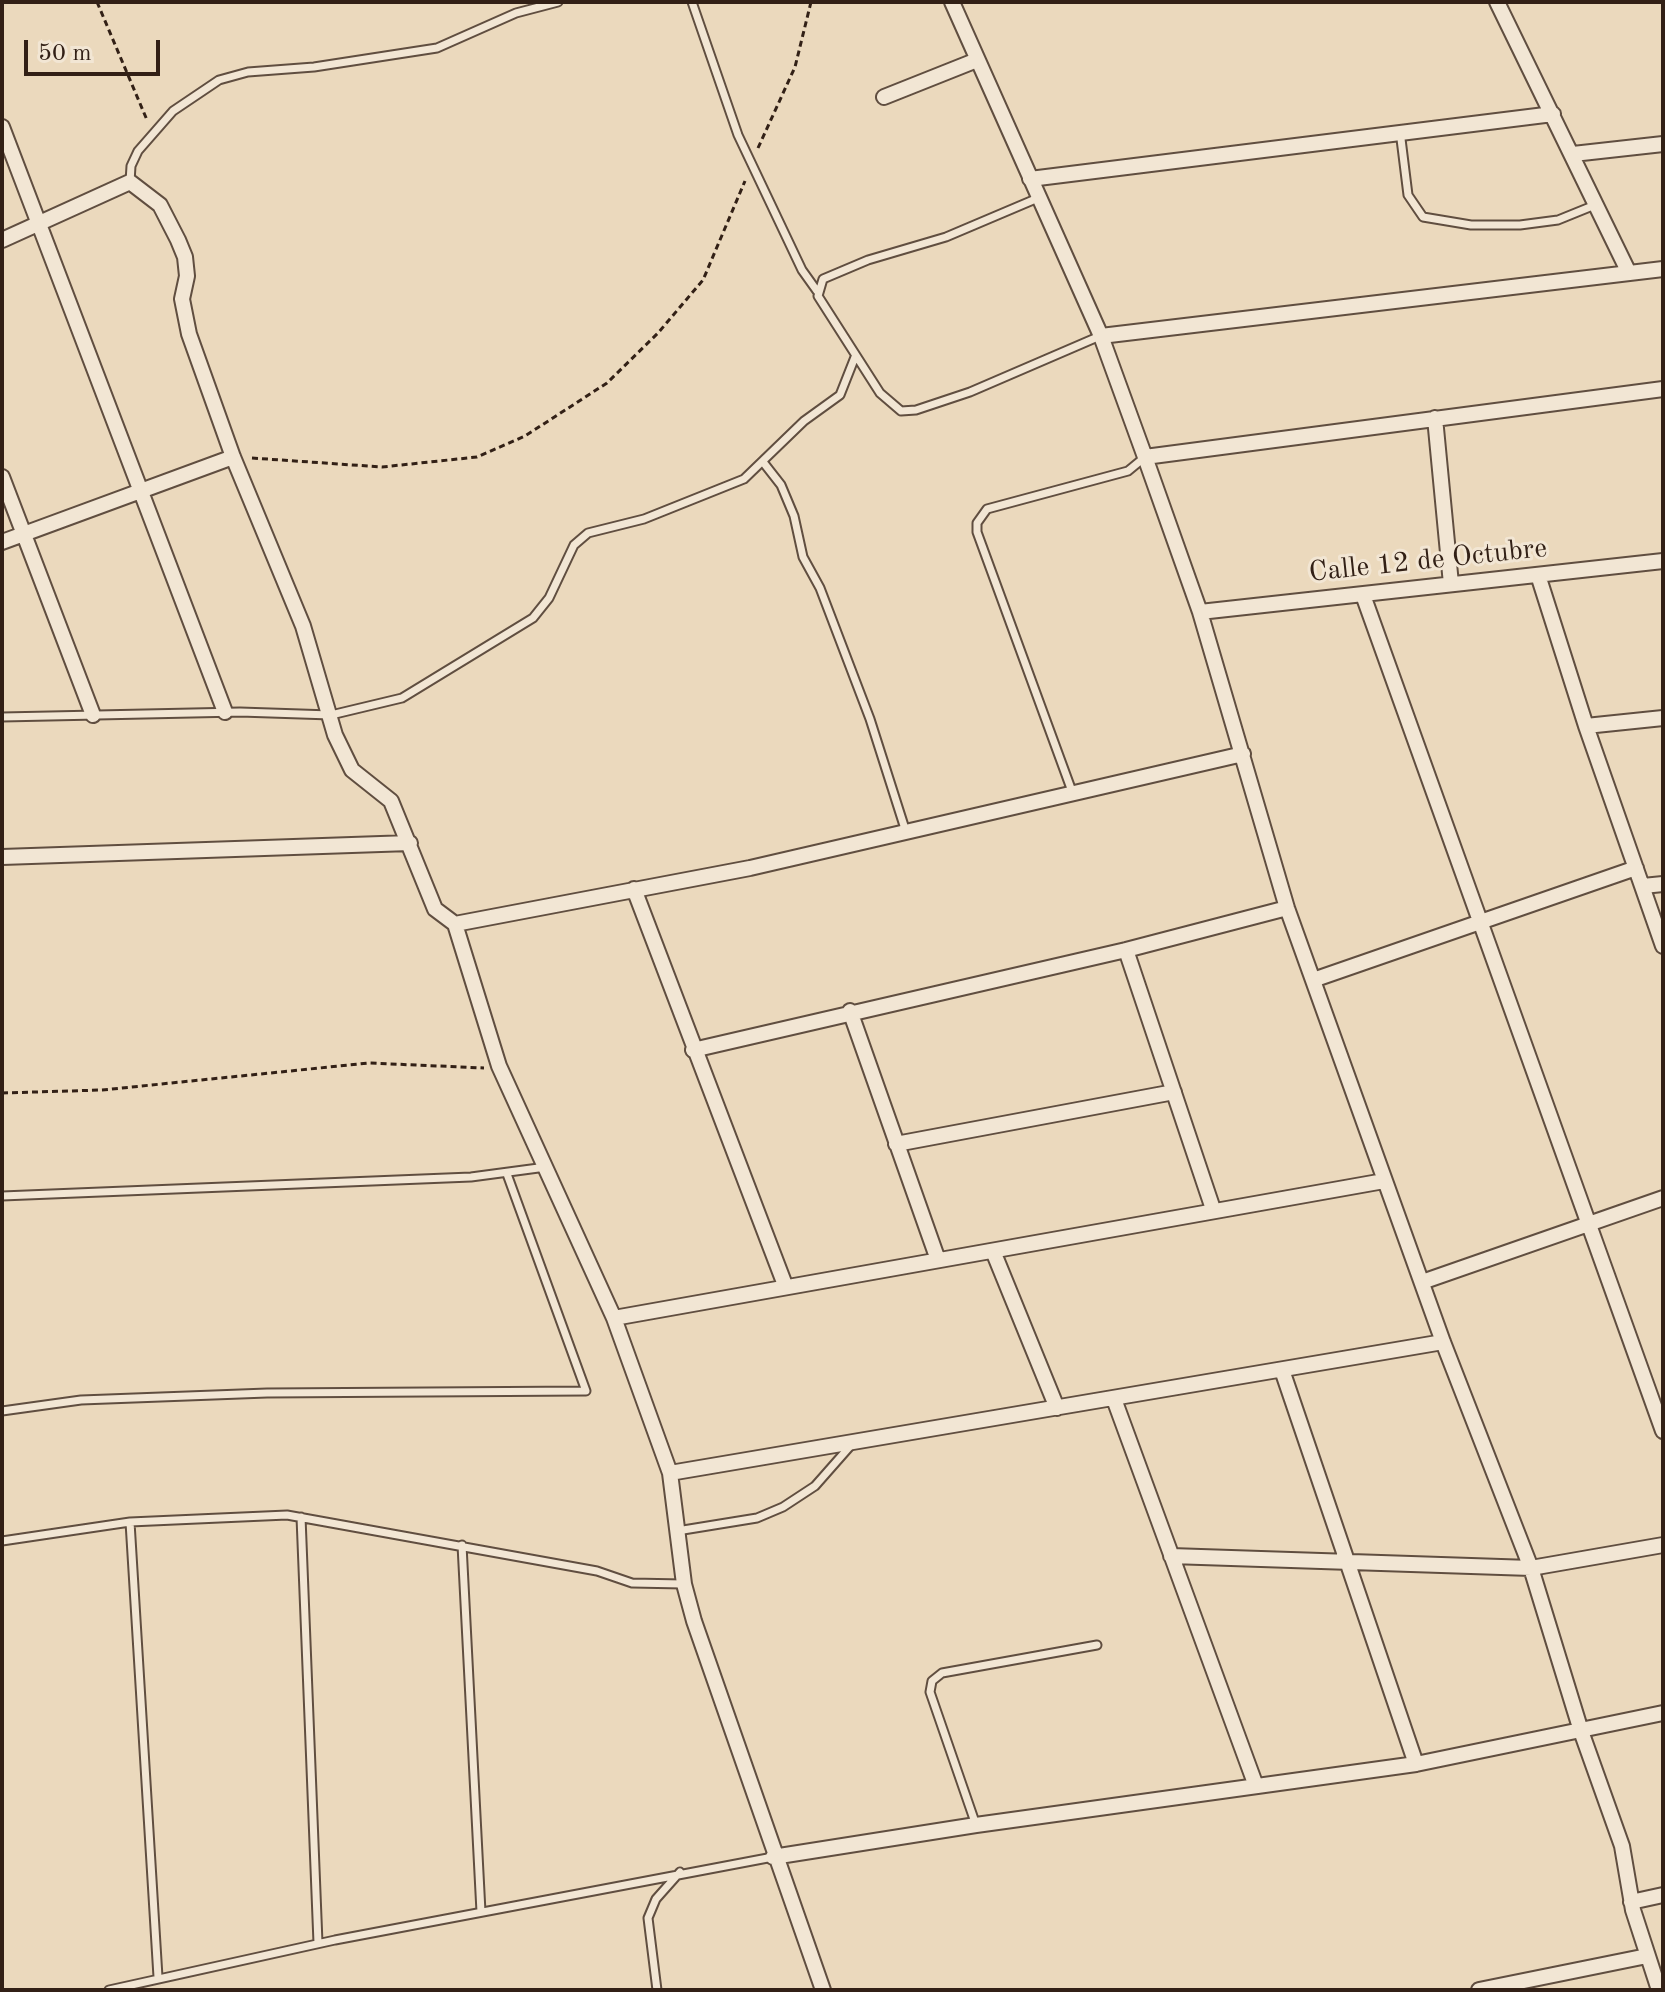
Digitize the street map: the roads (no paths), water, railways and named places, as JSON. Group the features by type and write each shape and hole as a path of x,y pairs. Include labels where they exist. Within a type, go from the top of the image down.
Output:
{"street":[{"path":"952,2 1101,336 1145,457 1200,612 1287,908 1443,1342 1531,1568 1581,1731 1622,1846 1631,1902 1659,1990"},
{"path":"1497,2 1629,273"},
{"path":"884,97 977,60"},
{"path":"1030,179 1553,114"},
{"path":"2,127 144,492 225,712"},
{"path":"1573,154 1663,144"},
{"path":"2,240 130,182 160,205 185,257 187,276 182,299 189,334 233,457 303,626 335,735 352,770 391,801 435,909 455,924 499,1066 614,1318 670,1473 675,1532 684,1584 773,1857 823,1990"},
{"path":"1101,336 1663,269"},
{"path":"1145,457 1663,389"},
{"path":"1435,418 1451,584"},
{"path":"2,542 233,457"},
{"path":"2,477 93,715"},
{"name":"Calle 12 de Octubre","path":"1200,612 1663,561"},
{"path":"1538,575 1586,726 1663,946"},
{"path":"1363,595 1663,1431"},
{"path":"1586,726 1663,718"},
{"path":"455,924 750,868 1243,754"},
{"path":"2,857 410,843"},
{"path":"1313,980 1636,868"},
{"path":"1643,886 1663,884"},
{"path":"634,889 785,1285"},
{"path":"693,1050 850,1011 1126,950 1287,908"},
{"path":"1126,950 1213,1209"},
{"path":"850,1011 938,1260"},
{"path":"896,1144 1174,1092"},
{"path":"614,1318 785,1285 1384,1181"},
{"path":"1422,1282 1663,1198"},
{"path":"993,1251 1057,1408"},
{"path":"670,1473 855,1439 1114,1399 1443,1342"},
{"path":"1282,1370 1344,1561 1416,1764"},
{"path":"1114,1399 1256,1786"},
{"path":"1171,1556 1531,1568 1663,1545"},
{"path":"773,1857 976,1825 1416,1764 1663,1713"},
{"path":"1631,1902 1663,1895"},
{"path":"1483,1990 1647,1956"}],"lane":[{"path":"130,182 133,158 153,134 195,93 233,75 437,48 516,13 558,2"},
{"path":"692,2 738,135 802,270 855,357 880,393 897,409 908,412 1040,365 1101,336"},
{"path":"1400,131 1408,195 1423,217 1471,225 1520,225 1558,220 1597,204"},
{"path":"817,291 823,279 868,260 946,237 1038,198"},
{"path":"2,717 225,712 331,715 413,694 522,627 549,598 568,553 588,533 644,519 729,487 763,462 804,421 840,395 855,357"},
{"path":"1073,794 977,532 977,523 982,513 992,507 1128,471 1145,457"},
{"path":"763,462 781,485 791,509 806,567 820,588 870,719 906,832"},
{"path":"2,1196 507,1174 546,1167"},
{"path":"2,1411 81,1400 267,1393 586,1391 507,1174"},
{"path":"675,1532 757,1518 783,1507 824,1477 846,1455 855,1439"},
{"path":"301,1517 318,1943"},
{"path":"2,1541 130,1522 301,1517 597,1571 632,1583 684,1584"},
{"path":"130,1522 158,1977"},
{"path":"462,1545 481,1912"},
{"path":"976,1825 930,1692 932,1681 942,1673 1097,1645"},
{"path":"109,1990 318,1943 680,1872 773,1857"},
{"path":"657,1990 648,1918 656,1899 680,1872"}]}
